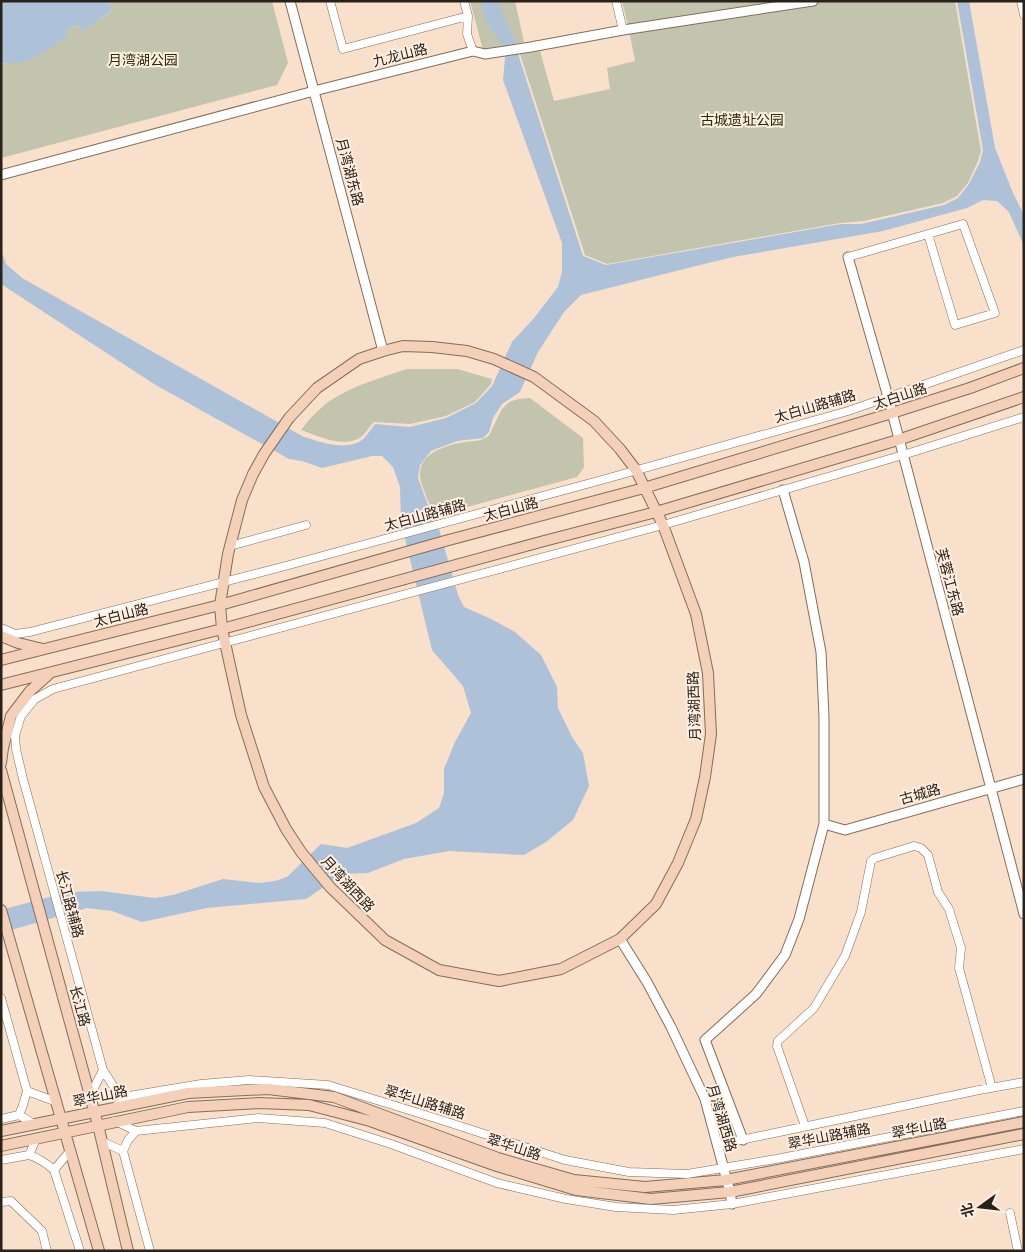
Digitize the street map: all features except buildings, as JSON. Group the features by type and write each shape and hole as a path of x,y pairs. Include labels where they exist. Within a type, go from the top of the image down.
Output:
{"main road":[{"path":"220,604 230,546 242,500 264,454 289,418 317,388 359,359 383,351 403,346 467,351 494,359 534,377 594,421 620,449 636,470 644,488"},
{"name":"太白山路","path":"1,660 220,604 407,551 644,488 892,414 1024,368"},
{"path":"1,686 656,512 898,440 1024,397"},
{"name":"月湾湖西路","path":"220,604 222,628 241,715 264,787 286,830 301,852 330,887 384,940 439,970 499,982 561,970 620,938 656,904 678,863 696,819 705,777 711,734 708,673 696,614 663,525 644,488"},
{"path":"1,636 44,649"},
{"path":"1,763 11,716 30,691 50,673"},
{"name":"长江路","path":"1,770 98,1125 128,1251"},
{"path":"1,910 99,1251"},
{"name":"翠华山路","path":"1,1131 188,1093 268,1089 334,1097 498,1158 574,1180 645,1188 726,1180 1024,1122"},
{"name":"翠华山路","path":"1,1146 188,1107 259,1103 308,1105 370,1120 497,1166 576,1190 651,1199 730,1192 1024,1134"}],"street":[{"name":"月湾湖东路","path":"290,1 383,351"},
{"path":"330,1 343,48 468,16"},
{"path":"464,1 468,16 468,34 473,51"},
{"path":"616,1 623,30"},
{"name":"九龙山路","path":"1,175 314,91 473,51 486,54 623,30 813,1"},
{"path":"1021,1 1024,15"},
{"path":"848,257 928,234 963,224 994,313 955,325 928,234"},
{"name":"芙蓉江东路","path":"848,257 888,397 1024,914"},
{"name":"太白山路辅路","path":"1,628 14,634 30,632 403,534 848,410 1024,350"},
{"path":"225,642 663,525 903,455 1024,417"},
{"path":"743,1140 705,1040 756,994 785,955 799,920 824,824 824,716 821,652 804,562 783,490"},
{"path":"230,546 306,525"},
{"name":"长江路辅路","path":"103,1070 23,779 15,736 21,716 35,699 53,689 225,642"},
{"name":"古城路","path":"824,824 845,830 1024,780"},
{"path":"805,1126 777,1046 778,1041 814,1008 845,956 861,912 871,861 875,858 914,846 921,848 928,855 938,892 949,909 960,948 959,968 992,1088"},
{"name":"月湾湖西路","path":"620,938 647,982 675,1035 705,1100 732,1204"},
{"path":"1,998 27,1091 19,1115"},
{"path":"90,1096 103,1070"},
{"path":"103,1070 114,1087 129,1096"},
{"name":"翠华山路辅路","path":"115,1107 129,1096 201,1084 249,1080 328,1085 565,1160 629,1172 687,1174 1024,1111"},
{"path":"717,1145 1024,1082"},
{"path":"27,1091 57,1102"},
{"path":"1,1120 19,1115 34,1124"},
{"path":"115,1121 136,1131 258,1118 325,1123 391,1144 497,1183 616,1208 674,1210 732,1204 1024,1148"},
{"path":"136,1131 128,1140 123,1151 150,1251"},
{"path":"29,1155 36,1139"},
{"path":"101,1141 123,1151"},
{"path":"54,1170 70,1151"},
{"path":"1,1160 29,1155 36,1157 54,1170 80,1251"},
{"path":"1,1202 11,1201 42,1231 46,1251"},
{"path":"1010,1213 1018,1251"}],"green space":[{"name":"月湾湖公园","path":"108,1 272,1 288,63 277,85 1,158 1,64 22,62 67,29 80,26 83,32 112,10"},
{"path":"470,1 515,1 524,42 483,50"},
{"name":"古城遗址公园","path":"622,1 955,1 981,151 968,183 957,196 943,203 864,221 840,223 607,264 585,255 520,54 540,51 554,101 610,89 607,68 635,61"},
{"path":"407,369 457,369 492,379 491,384 475,402 446,416 410,424 374,422 360,438 343,442 329,440 301,430 318,411 333,399 363,384"},
{"path":"530,398 583,438 584,467 577,477 438,515 430,505 422,485 420,476 424,461 435,451 489,436 501,410 505,406 514,400"}],"water":[{"path":"1,1 108,1 112,10 83,32 79,26 67,29 68,35 34,58 22,62 1,64"},
{"path":"481,1 498,1 515,40 583,256 606,265 841,224 861,224 944,205 958,198 969,184 980,162 983,150 957,1 969,1 995,148 1024,215 1024,246 1009,212 997,201 983,200 967,208 883,231 733,257 581,295 564,312 538,352 520,392 502,404 493,418 489,432 483,438 457,441 431,451 420,465 418,478 429,508 435,515 458,595 464,607 515,632 541,655 557,687 558,708 572,737 583,753 589,786 573,820 546,842 524,855 449,851 404,859 368,873 343,874 306,899 207,908 142,922 112,911 87,908 1,933 1,910 53,896 75,892 101,891 155,898 173,895 223,879 259,883 275,881 287,877 321,844 347,848 416,823 439,808 444,793 444,769 455,742 471,713 463,686 432,650 401,522 400,487 393,467 382,456 372,456 322,468 289,459 154,384 1,284 1,250 6,264 22,278 304,437 332,444 352,444 363,439 375,424 410,427 446,418 476,403 492,386 512,342 558,287 562,272 562,243 503,80 505,58 502,43 486,22"}]}
